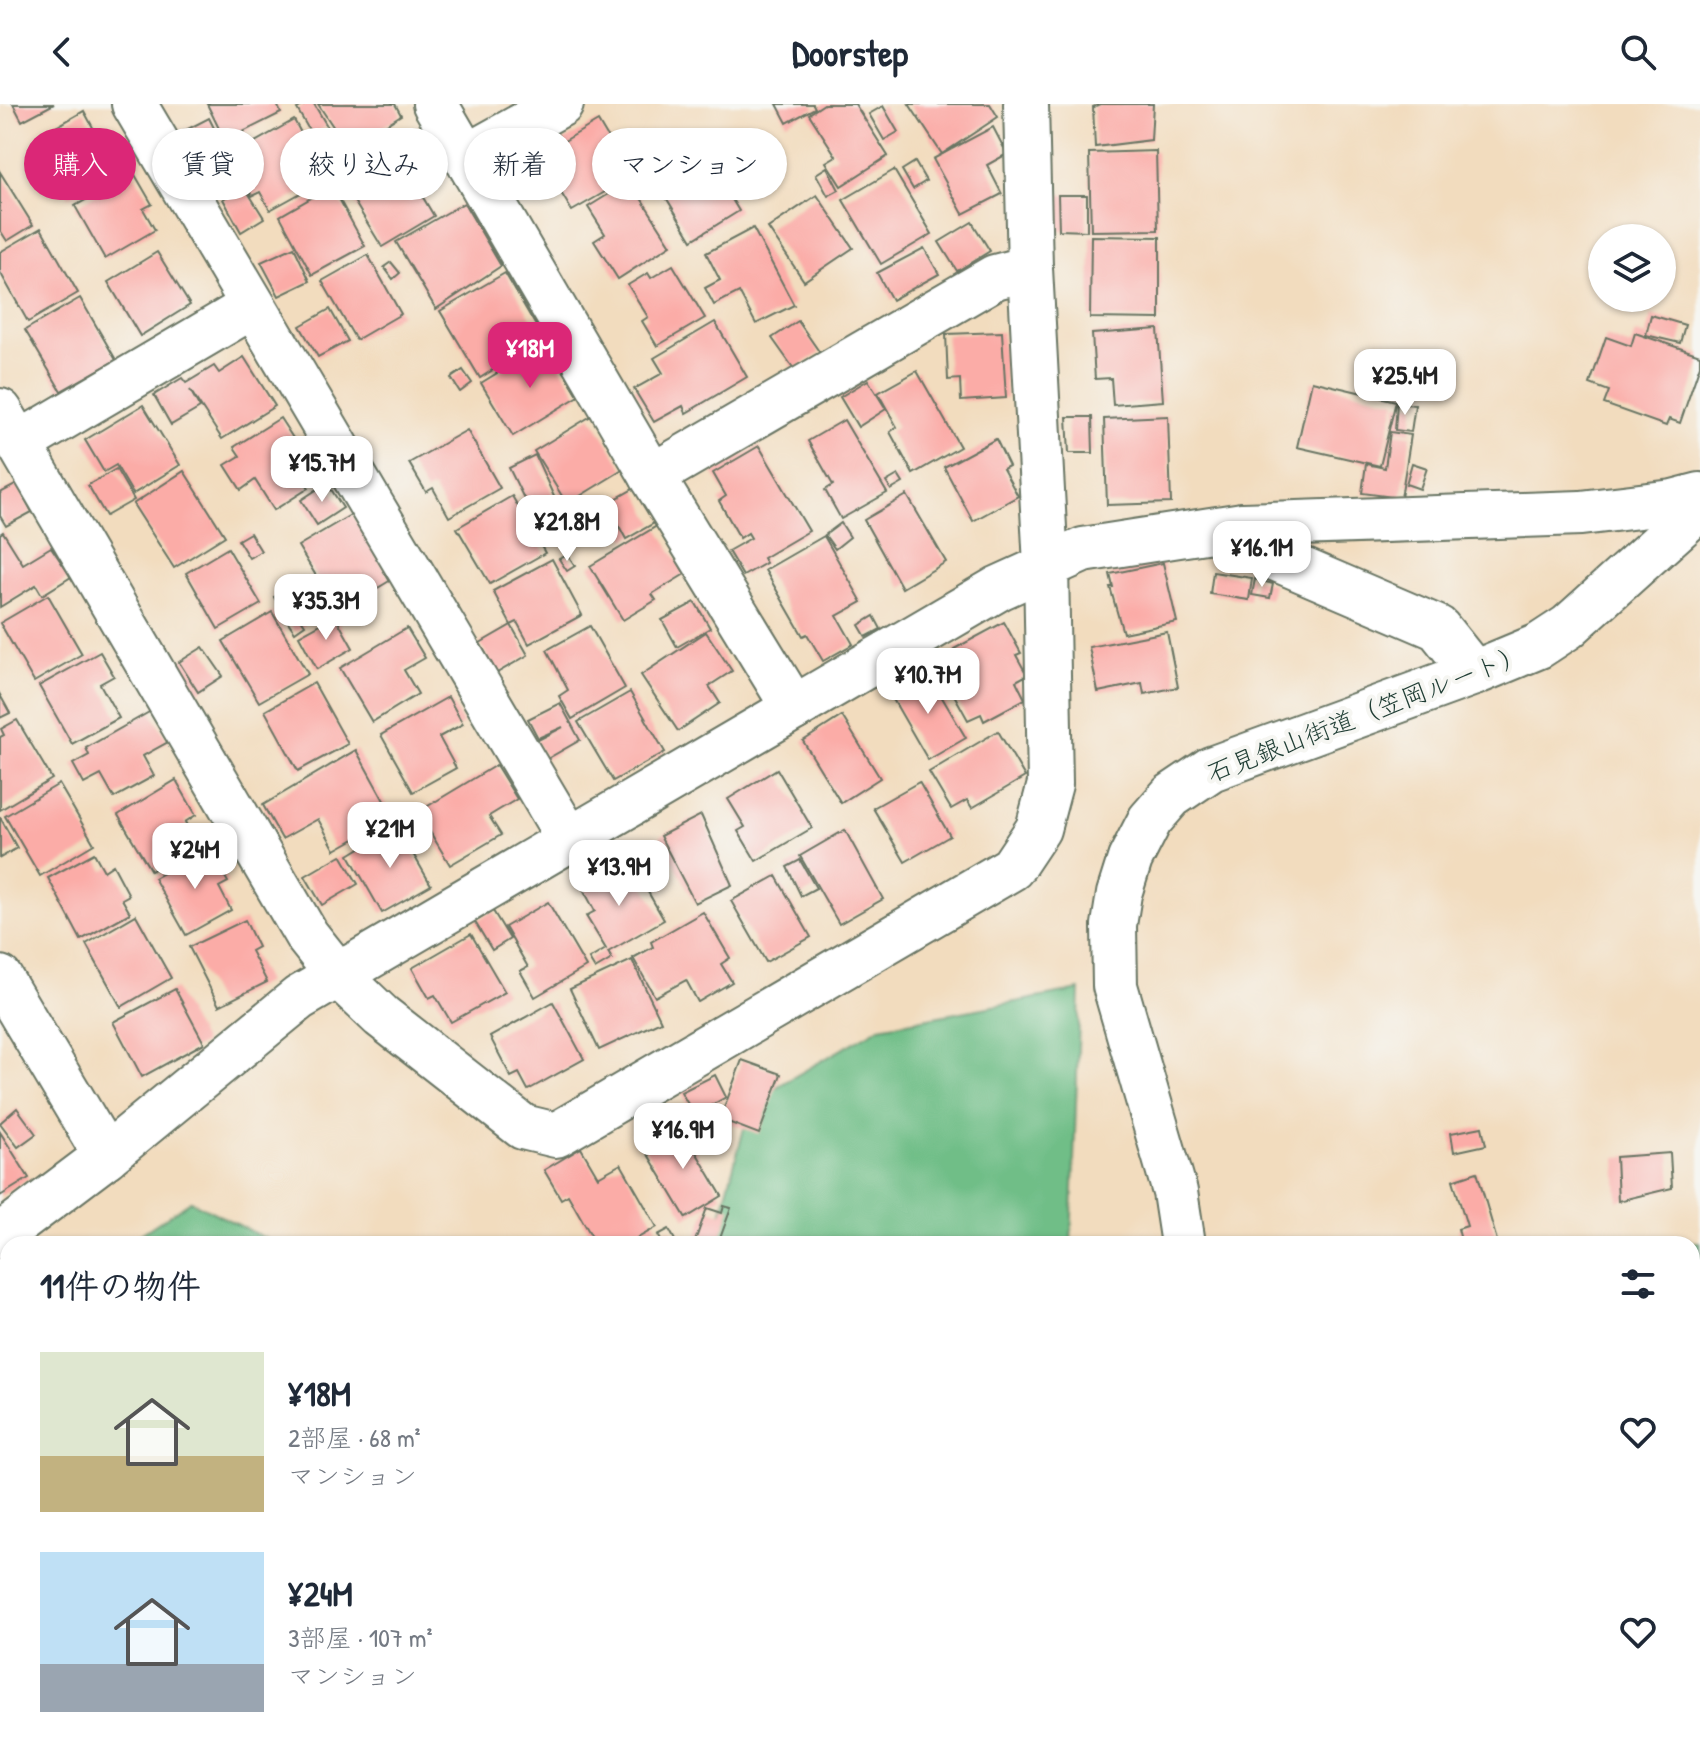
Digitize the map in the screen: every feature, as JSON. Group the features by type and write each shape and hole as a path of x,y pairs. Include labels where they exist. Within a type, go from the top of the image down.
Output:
{"street":[{"path":"134,104 251,307 569,839"},
{"path":"435,104 464,154"},
{"path":"518,128 561,104"},
{"path":"251,307 10,427 307,936 338,975 381,1016 523,1127 556,1135 1012,868 1038,829 1050,784 1046,565 1030,268 1026,104"},
{"path":"491,200 652,476 794,708"},
{"path":"652,476 995,277 1030,268"},
{"path":"0,1236 106,1156 299,998 794,708 1046,565 1083,550 1243,525 1581,513 1673,502 1700,495"},
{"name":"石見銀山街道（笠岡ルート）","path":"1182,1236 1175,1192 1115,986 1114,925 1130,859 1150,820 1171,796 1211,769 1474,673 1539,646 1568,627 1700,508"},
{"path":"1243,525 1270,556 1438,628 1474,673"},
{"path":"0,978 106,1156"}],"green space":[{"path":"1080,990 1071,1236 715,1236 751,1102 880,1027"},
{"path":"191,1201 260,1236 138,1236"}],"building":[{"path":"13,104 54,104 22,121"},
{"path":"207,104 277,104 281,113 251,128 219,128"},
{"path":"314,104 327,126 308,128 297,109"},
{"path":"318,104 395,104 401,115 381,128 334,128"},
{"path":"777,104 813,104 815,108 787,123"},
{"path":"824,104 855,104 888,156 841,186 826,162 836,156 809,114"},
{"path":"909,104 990,104 998,117 942,154"},
{"path":"1100,104 1153,104 1151,140 1095,147 1093,107"},
{"path":"883,106 898,132 884,140 869,114"},
{"path":"84,111 93,128 54,128"},
{"path":"209,118 214,128 190,128"},
{"path":"294,120 298,128 280,128 280,200 288,200 270,210 264,199 264,137"},
{"path":"598,121 602,128 592,128 592,199 572,211 565,200 576,200 576,134"},
{"path":"993,127 1007,154 987,165 1002,194 963,214 933,159"},
{"path":"1156,151 1158,230 1091,231 1089,153"},
{"path":"915,162 926,181 913,189 902,170"},
{"path":"827,167 839,190 828,196 816,174"},
{"path":"894,170 932,234 881,264 843,200"},
{"path":"0,172 33,225 7,241 0,230"},
{"path":"136,176 152,204 143,209 155,230 105,259 75,206 86,200 136,200"},
{"path":"817,195 853,248 804,281 768,228"},
{"path":"1058,195 1087,195 1087,231 1059,230"},
{"path":"224,200 253,200 264,218 241,232"},
{"path":"308,200 340,200 365,246 312,275 280,216"},
{"path":"353,200 425,200 434,216 382,247"},
{"path":"599,200 642,200 671,245 618,279 594,241 605,234 588,207"},
{"path":"668,200 732,200 739,211 692,240"},
{"path":"464,203 501,266 436,309 396,242"},
{"path":"972,222 990,251 957,271 939,242"},
{"path":"41,228 78,293 28,322 0,272 0,252"},
{"path":"753,228 794,305 756,324 739,292 714,305 705,288 720,280 706,253"},
{"path":"1091,236 1160,237 1160,319 1090,318"},
{"path":"294,247 310,281 279,296 261,262"},
{"path":"924,248 939,274 892,300 877,273"},
{"path":"157,252 190,305 140,336 108,282"},
{"path":"368,255 401,314 356,340 322,281"},
{"path":"391,262 400,273 393,279 384,267"},
{"path":"673,265 705,318 657,346 642,321 648,317 628,285 648,273 651,278"},
{"path":"505,273 543,338 480,378 440,311"},
{"path":"80,298 116,360 61,391 25,330"},
{"path":"330,309 348,341 318,357 300,326"},
{"path":"1651,315 1685,325 1680,343 1646,335"},
{"path":"798,321 820,353 794,369 772,338"},
{"path":"715,322 747,377 686,413 683,406 654,422 634,389 663,373 654,358"},
{"path":"1158,329 1163,401 1113,405 1111,378 1095,379 1092,334"},
{"path":"1002,332 1006,398 961,401 960,379 948,380 946,334"},
{"path":"1635,333 1700,355 1700,365 1680,423 1669,419 1666,426 1604,404 1609,391 1590,384 1606,337 1631,346"},
{"path":"546,343 579,396 513,436 481,383"},
{"path":"244,357 275,406 222,439 190,390 200,408 171,425 154,395 182,378 186,383 214,366 219,373"},
{"path":"463,370 472,383 460,392 451,378"},
{"path":"917,371 960,447 913,474 890,432 897,427 878,393"},
{"path":"868,380 886,409 858,427 840,397"},
{"path":"1312,381 1396,401 1380,466 1297,447"},
{"path":"1397,403 1415,405 1411,432 1395,430"},
{"path":"143,405 180,465 133,494 116,465 104,472 85,440"},
{"path":"591,416 624,469 567,504 534,451"},
{"path":"1168,416 1171,503 1107,505 1104,419"},
{"path":"1067,417 1092,417 1093,453 1069,453"},
{"path":"280,418 311,466 300,473 309,488 274,510 255,480 241,490 225,465 240,456 234,447"},
{"path":"844,420 887,493 841,519 825,490 833,485 808,441"},
{"path":"467,430 500,488 449,517 433,488 426,492 409,463"},
{"path":"1390,432 1411,435 1401,498 1362,493 1366,464 1385,468"},
{"path":"996,439 1009,466 1003,469 1018,496 973,521 944,467"},
{"path":"759,446 809,531 763,558 766,563 743,576 728,551 751,538 748,533 740,538 719,501 726,496 713,473"},
{"path":"535,455 556,501 531,513 509,468"},
{"path":"1412,463 1427,468 1420,489 1406,484"},
{"path":"116,469 134,500 106,516 88,485"},
{"path":"184,471 225,536 174,568 133,504"},
{"path":"898,475 903,483 891,490 886,482"},
{"path":"327,483 343,508 317,525 301,500"},
{"path":"17,484 32,512 6,526 0,516 0,493"},
{"path":"635,488 654,523 626,539 607,504"},
{"path":"907,495 946,562 902,588 864,520"},
{"path":"512,496 545,553 490,584 457,528"},
{"path":"352,514 391,580 338,612 298,546"},
{"path":"841,523 850,537 835,549 825,535"},
{"path":"657,526 685,574 652,594 656,600 623,620 590,566"},
{"path":"3,532 23,564 51,547 71,577 42,595 36,585 0,607 0,534"},
{"path":"250,533 261,551 249,558 238,540"},
{"path":"824,536 862,602 837,616 853,644 823,661 807,634 803,636 765,570"},
{"path":"228,548 261,604 218,629 186,573"},
{"path":"568,555 575,566 567,571 559,559"},
{"path":"552,559 582,615 529,644 517,622 511,625 493,591"},
{"path":"1163,563 1177,622 1123,633 1110,587 1113,587 1110,574"},
{"path":"1213,572 1252,578 1249,600 1210,594"},
{"path":"1255,579 1273,584 1270,598 1252,595"},
{"path":"286,591 296,610 284,616 274,597"},
{"path":"48,595 82,654 34,682 0,623"},
{"path":"695,602 710,628 677,647 662,620"},
{"path":"272,612 308,674 259,702 223,641"},
{"path":"297,613 305,625 295,632 286,619"},
{"path":"335,616 353,648 317,669 299,636"},
{"path":"874,616 881,629 866,637 859,625"},
{"path":"1004,622 1021,653 1016,655 1027,675 1016,681 1025,699 984,721 981,714 968,720 953,693 966,686 961,677 968,674 954,649"},
{"path":"511,625 528,655 497,673 480,643"},
{"path":"590,626 625,688 572,719 559,696 568,690 547,650"},
{"path":"407,628 425,658 404,670 418,694 372,722 340,668"},
{"path":"706,632 732,671 709,686 720,703 678,731 641,675"},
{"path":"1167,632 1178,687 1144,694 1142,683 1098,692 1089,647"},
{"path":"203,647 223,676 198,692 179,662"},
{"path":"100,652 114,676 100,684 119,718 72,744 39,686"},
{"path":"927,672 966,738 928,760 890,694"},
{"path":"314,683 348,744 298,771 265,711"},
{"path":"630,692 665,752 613,781 578,722"},
{"path":"0,695 10,713 0,718"},
{"path":"448,697 463,724 439,737 456,768 413,792 381,735"},
{"path":"560,703 580,740 547,759 536,741 563,727 538,738 528,719"},
{"path":"151,711 168,742 143,756 154,776 114,798 101,775 84,784 73,764 89,755 86,748"},
{"path":"842,716 880,778 841,803 803,741"},
{"path":"17,720 52,779 0,810 0,737 4,735 1,729"},
{"path":"998,731 1025,777 972,808 967,800 951,809 929,772"},
{"path":"356,750 393,817 335,850 318,819 282,839 263,805"},
{"path":"496,765 517,799 489,816 501,835 450,865 418,812"},
{"path":"777,769 812,828 756,861 738,831 745,827 728,799"},
{"path":"176,780 196,815 185,822 197,843 151,871 118,815"},
{"path":"919,782 950,836 905,862 873,808"},
{"path":"59,784 94,844 40,876 5,816"},
{"path":"701,815 732,885 695,903 660,836"},
{"path":"0,817 17,848 0,858"},
{"path":"397,826 431,885 382,913 349,855"},
{"path":"845,830 883,899 839,924 800,856"},
{"path":"208,848 228,882 219,887 231,910 186,935 154,878"},
{"path":"94,853 104,871 113,865 129,895 122,899 130,913 81,940 48,878"},
{"path":"341,855 358,884 322,905 305,876"},
{"path":"628,857 664,920 608,952 612,959 595,969 589,959 606,949 586,916 595,911 581,885"},
{"path":"800,860 816,888 801,896 787,867"},
{"path":"776,876 811,937 766,962 731,901"},
{"path":"548,902 586,967 535,997 520,971 528,967 505,927"},
{"path":"493,911 510,939 492,950 475,922"},
{"path":"703,912 730,958 721,964 732,982 698,1002 686,980 655,997 633,958 653,947 651,942"},
{"path":"136,915 171,978 121,1007 86,944"},
{"path":"245,920 258,947 251,951 267,982 219,1006 189,947"},
{"path":"471,934 505,992 451,1022 435,995 429,998 412,968"},
{"path":"632,960 661,1021 599,1050 570,989"},
{"path":"175,989 204,1043 142,1077 113,1022"},
{"path":"553,1002 584,1059 528,1090 519,1073 511,1077 490,1037"},
{"path":"742,1060 781,1074 759,1134 720,1119"},
{"path":"715,1075 726,1097 710,1106 713,1111 697,1120 681,1092"},
{"path":"17,1108 36,1134 18,1147 0,1123"},
{"path":"680,1125 722,1196 686,1218 643,1146"},
{"path":"1482,1127 1486,1145 1454,1152 1451,1133"},
{"path":"0,1132 29,1178 0,1196"},
{"path":"581,1148 598,1177 621,1164 657,1227 641,1236 591,1236 568,1195 561,1199 544,1170"},
{"path":"1670,1153 1672,1188 1618,1201 1616,1157"},
{"path":"1477,1172 1496,1236 1460,1236 1458,1229 1467,1226 1453,1180"},
{"path":"724,1206 731,1208 721,1236 697,1236 707,1208 722,1213"},
{"path":"669,1229 673,1236 659,1236"}]}
